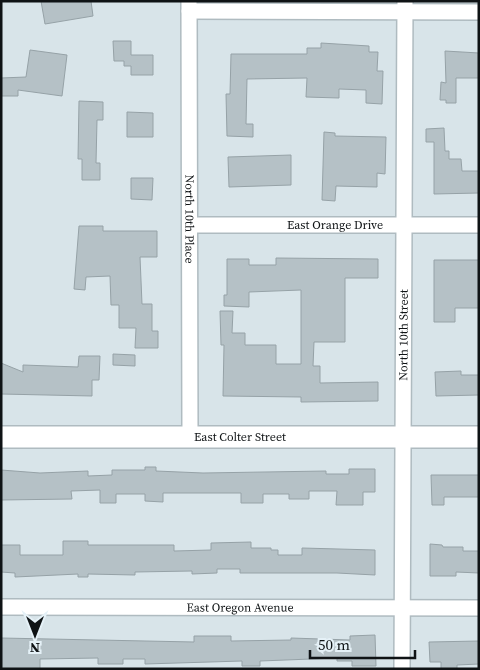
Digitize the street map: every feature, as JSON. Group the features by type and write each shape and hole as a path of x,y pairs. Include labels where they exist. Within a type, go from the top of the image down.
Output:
{"street":[{"path":"189,6 405,6 479,12"},
{"name":"North 10th Place","path":"189,6 190,437"},
{"name":"North 10th Street","path":"402,669 405,6"},
{"name":"East Orange Drive","path":"191,225 479,225"},
{"name":"East Colter Street","path":"1,436 479,437"},
{"name":"East Oregon Avenue","path":"1,607 479,608"}],"building":[{"path":"41,1 91,1 93,16 45,24"},
{"path":"113,41 131,41 131,55 153,55 153,75 131,75 131,66 124,66 124,61 114,61"},
{"path":"321,43 369,46 369,52 378,52 377,71 383,71 382,104 366,103 366,90 339,89 339,98 306,97 307,78 247,79 246,124 253,124 253,137 227,136 226,94 230,94 231,54 307,54 307,48 321,48"},
{"path":"30,50 67,55 62,96 18,90 18,96 1,96 1,78 26,77"},
{"path":"445,51 479,53 479,78 456,78 456,103 446,103 446,100 440,100 441,82 446,83"},
{"path":"79,101 103,102 103,120 97,120 96,163 100,163 100,180 82,180 82,159 78,159"},
{"path":"127,112 153,113 153,137 127,137"},
{"path":"444,128 445,151 449,151 449,159 461,159 462,171 479,171 479,193 434,194 434,142 426,142 426,129"},
{"path":"324,132 335,133 335,136 386,137 385,174 377,173 377,187 336,186 335,201 322,200"},
{"path":"291,155 291,185 229,187 228,157"},
{"path":"131,178 153,178 152,200 131,199"},
{"path":"79,226 103,226 103,231 157,231 157,257 140,257 142,304 152,304 152,331 158,331 158,348 135,348 136,328 119,328 119,305 111,305 110,276 86,277 85,290 74,289"},
{"path":"276,258 378,259 378,278 345,278 345,342 314,342 313,366 320,366 320,383 378,382 378,401 301,402 301,397 223,396 224,345 221,345 220,311 233,311 232,333 245,333 245,345 276,345 276,364 301,364 301,290 249,292 249,307 224,306 224,295 227,295 227,259 249,259 249,265 276,265"},
{"path":"434,260 479,260 479,308 455,308 455,322 434,322"},
{"path":"113,354 135,355 135,366 113,365"},
{"path":"79,356 100,356 99,380 92,380 92,396 1,394 1,363 23,372 23,365 78,367"},
{"path":"461,371 461,375 479,375 479,395 436,396 435,372"},
{"path":"145,467 156,467 156,471 203,473 326,471 326,474 349,474 349,469 375,469 375,492 363,492 363,505 336,505 337,491 309,491 309,499 289,499 289,494 263,494 263,503 241,503 241,493 163,493 163,502 145,501 145,494 116,494 116,503 100,503 100,490 71,491 72,499 1,500 1,470 40,473 88,471 88,476 112,475 112,470 145,470"},
{"path":"431,475 479,475 479,497 444,497 444,505 432,505"},
{"path":"63,541 88,541 88,545 174,545 174,551 211,550 211,543 251,542 251,548 271,548 271,550 278,550 278,555 302,555 302,548 375,550 375,575 240,573 240,569 217,569 217,573 192,574 192,571 135,572 135,575 88,574 88,577 78,577 78,574 15,577 15,573 1,572 1,545 20,545 20,555 63,555"},
{"path":"430,544 442,545 443,547 463,547 463,551 479,551 479,573 456,572 456,576 430,576"},
{"path":"375,635 376,666 352,666 352,661 337,661 337,658 260,661 260,666 242,666 242,661 145,664 145,659 123,659 123,664 98,664 98,658 40,659 40,669 1,669 1,638 194,642 194,636 231,636 231,641 291,640 291,638 350,640 350,636"},
{"path":"479,641 479,664 457,665 457,669 441,669 441,662 430,662 429,642"}]}
